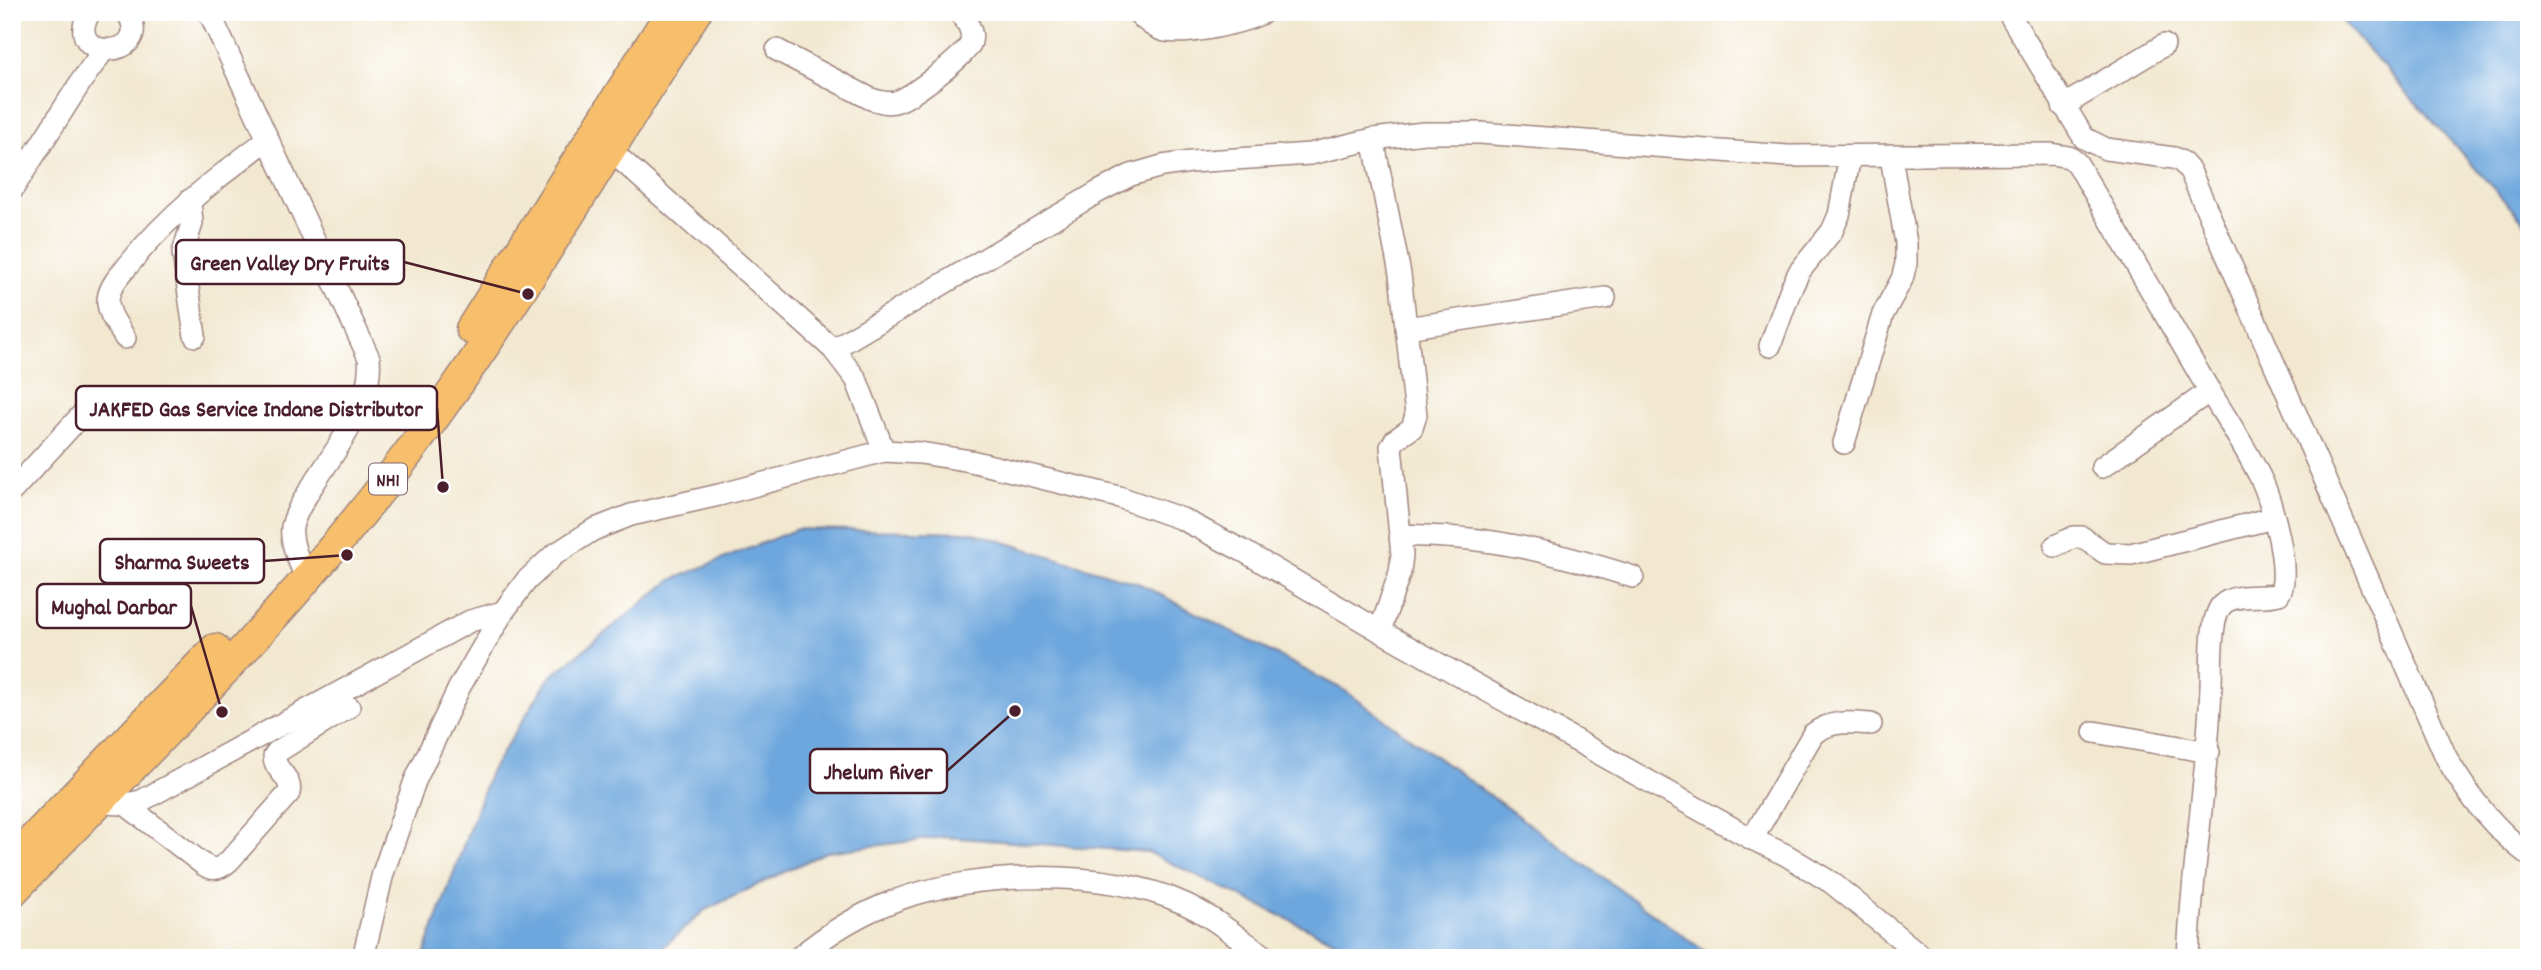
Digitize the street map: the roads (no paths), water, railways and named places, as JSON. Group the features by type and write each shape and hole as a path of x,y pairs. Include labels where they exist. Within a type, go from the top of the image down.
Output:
{"highway":[{"name":"NH1","path":"12,892 111,803 302,568 453,356 671,12"},
{"name":"NH1","path":"12,861 228,636 302,568 393,473 456,387 696,12"}],"street":[{"path":"209,12 364,346 370,374 367,391 298,511 292,528 302,568"},
{"path":"777,50 871,99 881,102 898,101 958,60 968,49 972,40 971,31 959,12"},
{"path":"1137,12 1153,27 1177,32 1228,24 1264,12"},
{"path":"2008,12 2084,138 2106,149 2174,158 2182,162 2190,172 2446,757 2465,788 2508,838 2529,855"},
{"path":"84,15 86,36 90,43 103,51 119,49 130,38 131,13"},
{"path":"2063,106 2164,45"},
{"path":"12,190 103,51"},
{"path":"832,349 1131,175 1162,166 1310,153 1373,139 1424,132 1479,132 1787,156 2051,154 2069,157 2077,163 2210,391 2247,449 2264,484 2281,547 2282,591 2274,596 2234,599 2225,603 2218,613 2213,638 2209,752 2190,903 2188,958"},
{"path":"125,338 110,312 110,292 114,283 149,240 190,200 268,139"},
{"path":"1373,139 1397,261 1416,415 1412,428 1395,440 1391,447 1402,555 1400,572 1380,631"},
{"path":"609,149 832,349 856,379 884,451"},
{"path":"1770,346 1799,272 1832,231 1839,215 1850,156"},
{"path":"1844,443 1883,314 1902,279 1906,264 1906,243 1891,157"},
{"path":"190,200 192,223 183,253 195,336"},
{"path":"1406,328 1605,299"},
{"path":"2102,467 2210,391"},
{"path":"12,491 87,409"},
{"path":"363,958 383,873 415,781 460,688 503,612 526,581 554,555 593,530 631,515 719,495 884,451 920,453 971,461 1119,497 1182,519 1752,839 1786,855 1832,883 1924,958"},
{"path":"2055,546 2078,536 2105,553 2131,554 2273,517"},
{"path":"1400,535 1469,538 1521,547 1574,558 1633,577"},
{"path":"111,803 141,801 470,621 503,612"},
{"path":"111,803 204,865 218,869 229,861 289,793 289,781 275,765 274,756 277,752 349,707"},
{"path":"1752,839 1813,734 1832,723 1871,724"},
{"path":"2094,732 2209,752"},
{"path":"798,958 851,920 894,901 944,886 1046,877 1098,881 1162,895 1195,908 1268,958"}],"water":[{"path":"2334,12 2529,12 2529,228"},
{"path":"797,529 972,532 1140,584 1344,690 1714,958 1362,958 1338,943 1148,852 944,837 826,852 705,910 651,958 423,958 490,772 550,677 671,580"}],"place":[{"name":"Green Valley Dry Fruits","path":"528,294"},
{"name":"JAKFED Gas Service Indane Distributor","path":"443,487"},
{"name":"Sharma Sweets","path":"347,555"},
{"name":"Jhelum River","path":"1015,711"},
{"name":"Mughal Darbar","path":"222,712"}]}
